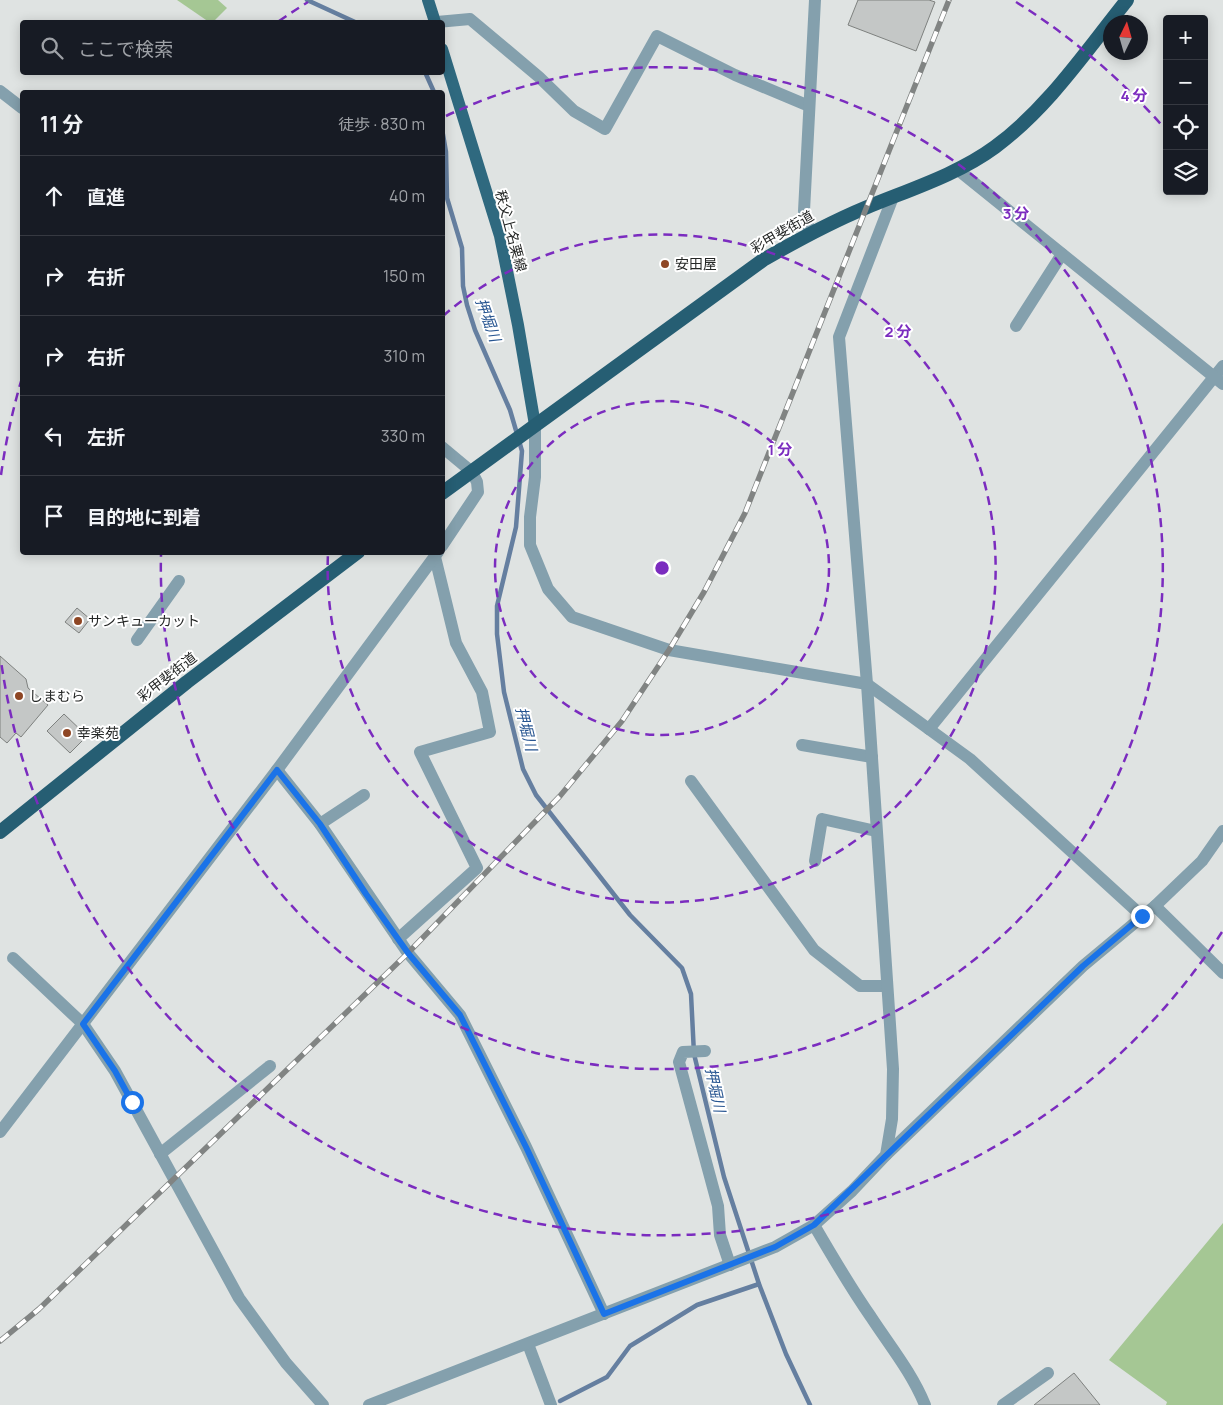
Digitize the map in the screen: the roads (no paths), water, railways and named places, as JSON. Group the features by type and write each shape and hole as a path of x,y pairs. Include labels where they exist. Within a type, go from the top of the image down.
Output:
{"highway":[{"name":"彩甲斐街道","path":"445,491 763,260 810,233 957,169 994,148 1023,125 1046,102 1127,0"},
{"name":"彩甲斐街道","path":"0,832 187,682 354,555"}],"main road":[{"path":"428,0 435,20"},
{"name":"秩父上名栗線","path":"445,59 500,236 535,425"}],"street":[{"path":"810,233 804,211 815,0"},
{"path":"445,21 470,19 539,77 574,111 605,129 657,36 735,75 809,106"},
{"path":"0,91 20,106"},
{"path":"957,169 1219,380"},
{"path":"886,1155 892,1120 893,1069 867,684 839,338 894,197"},
{"path":"1016,326 1062,254"},
{"path":"929,729 1219,380 1223,366"},
{"path":"535,425 535,476 530,517 530,545 548,589 572,616 669,650 867,684 970,759 1142,916"},
{"path":"445,450 472,472 477,482 478,492 445,543"},
{"path":"1,1128 277,770 437,555"},
{"path":"398,939 477,868 420,752 490,732 482,692 456,643 440,555"},
{"path":"137,640 179,581"},
{"path":"802,745 872,757"},
{"path":"277,770 320,824 398,939 460,1015 526,1147 604,1314"},
{"path":"691,781 814,950 860,986 886,986"},
{"path":"320,824 364,795"},
{"path":"815,861 822,819 876,831"},
{"path":"369,1405 775,1247 814,1225 852,1191 886,1155 1083,966 1155,906 1202,861 1223,831"},
{"path":"1155,906 1223,974"},
{"path":"13,958 83,1024 115,1071 239,1298 286,1364 323,1405"},
{"path":"704,1051 683,1052 680,1062 718,1206 720,1235 730,1265"},
{"path":"160,1154 270,1066"},
{"path":"814,1225 846,1279 903,1363 925,1405"},
{"path":"528,1344 551,1405"},
{"path":"1003,1405 1048,1373"}],"waterway":[{"name":"押堀川","path":"307,0 351,20"},
{"name":"押堀川","path":"426,75 433,90"},
{"name":"押堀川","path":"445,146 447,198 462,248 463,286 467,305 475,330 510,410 522,451 516,527 497,606 497,634 504,692 523,769 536,795 630,915 682,968 691,994 694,1054 724,1177 759,1284 786,1354 810,1405"},
{"path":"560,1401 607,1377 630,1346 697,1305 759,1284"}],"railway":[{"path":"0,1341 39,1309 408,953 560,796 622,721 669,650 704,592 745,513 949,0"}],"place":[{"name":"安田屋","path":"665,264"},
{"name":"サンキューカット","path":"78,621"},
{"name":"しまむら","path":"19,696"},
{"name":"幸楽苑","path":"67,733"}]}
